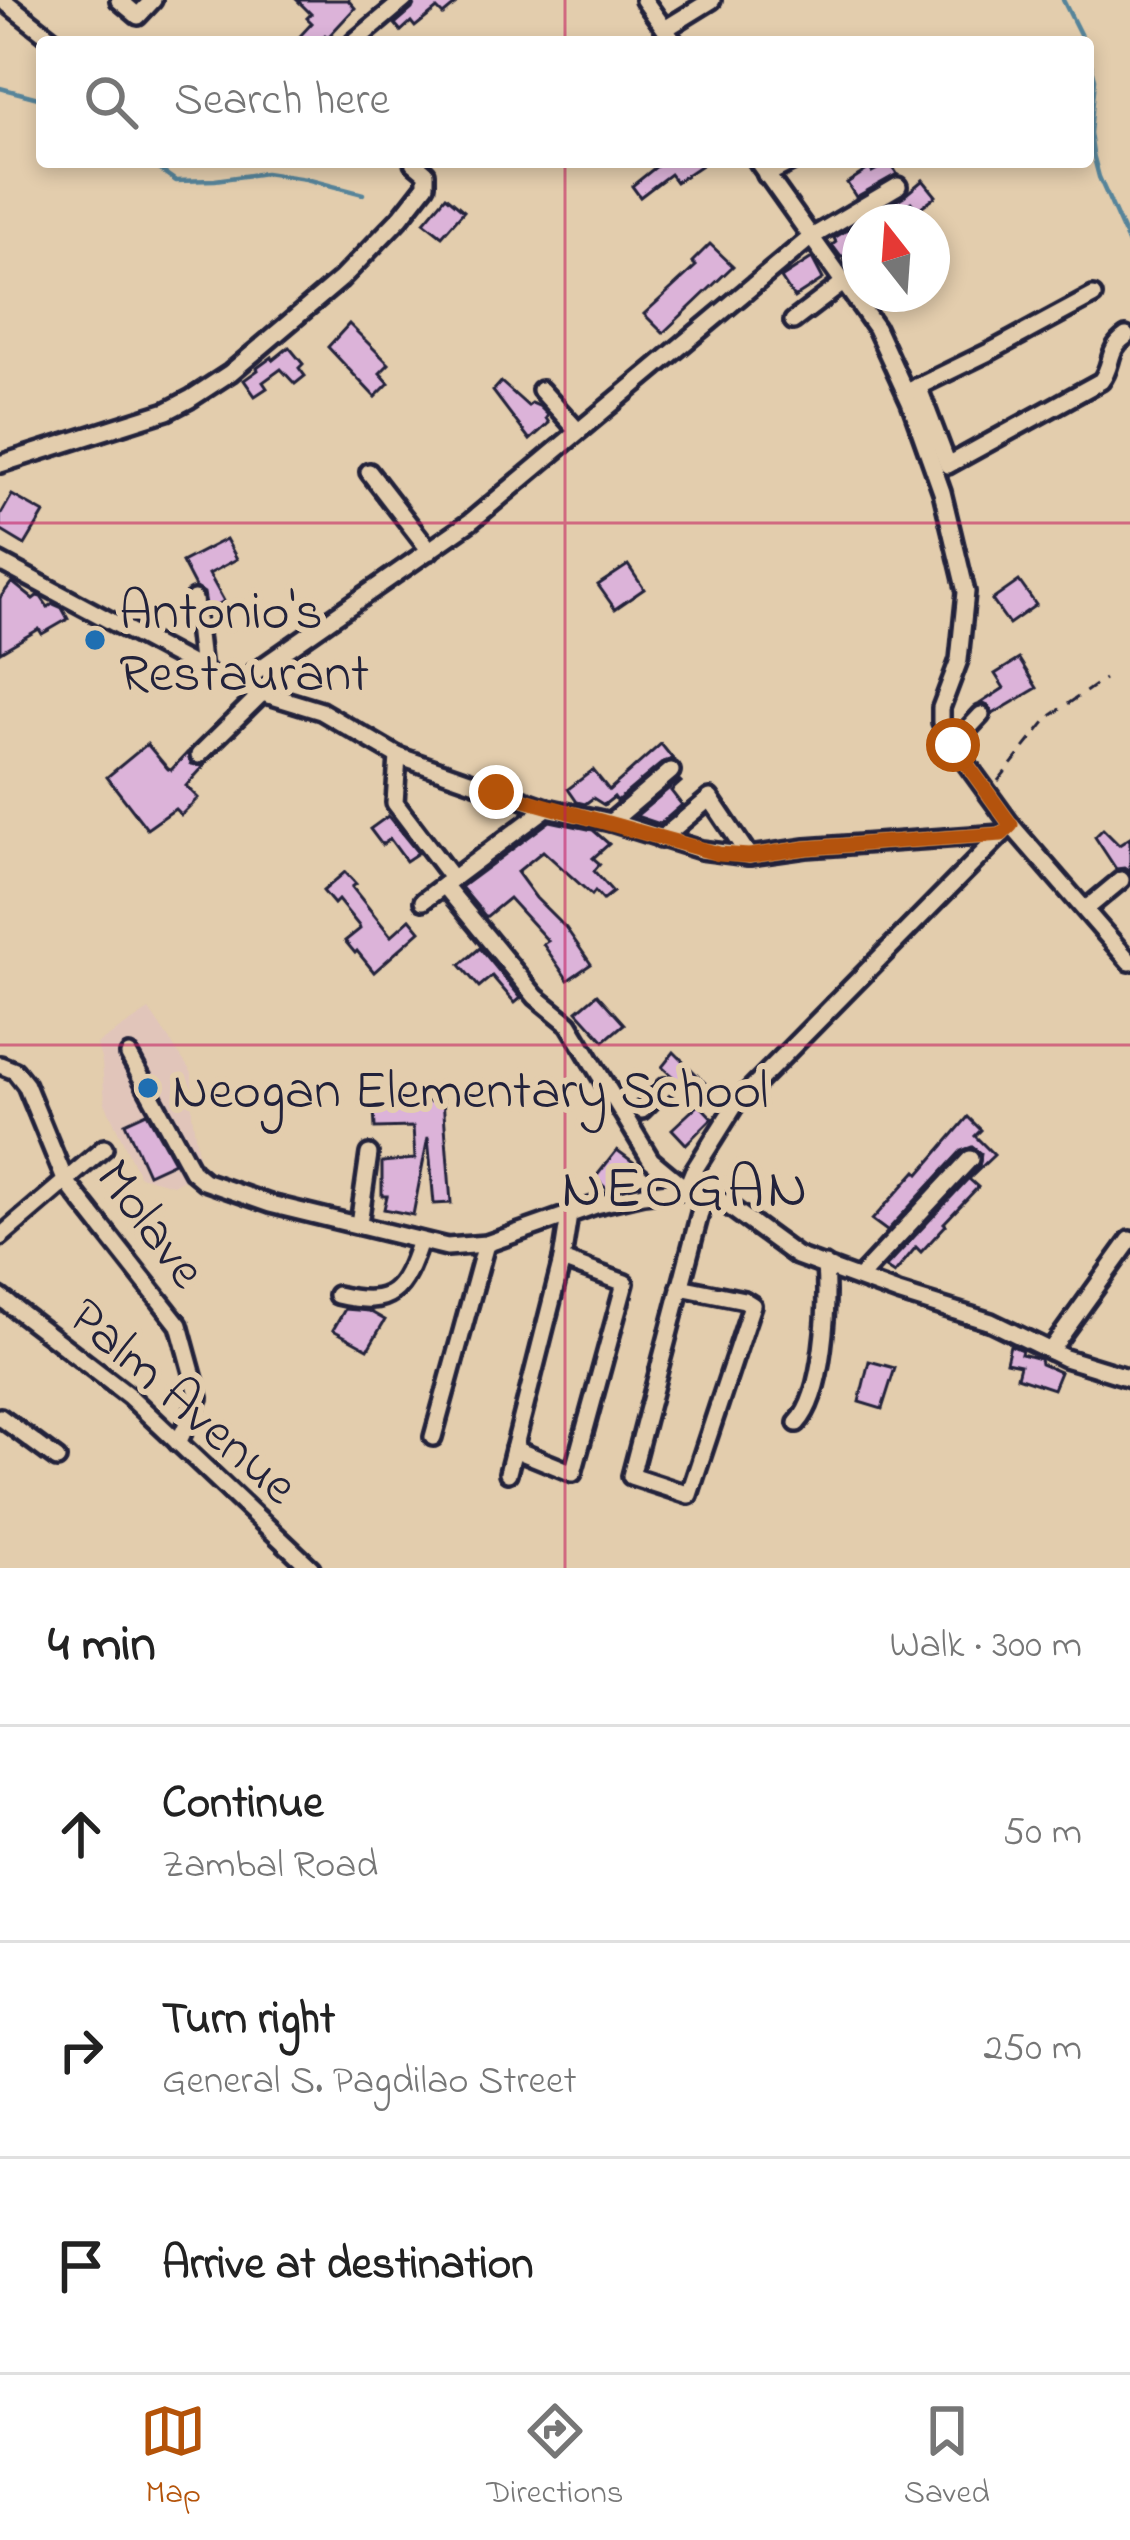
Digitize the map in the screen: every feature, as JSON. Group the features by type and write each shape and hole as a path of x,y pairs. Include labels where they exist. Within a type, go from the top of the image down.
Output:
{"street":[{"path":"3,0 48,36"},
{"path":"118,0 138,16 153,0"},
{"path":"361,36 404,0"},
{"path":"644,0 670,36 712,0"},
{"path":"0,464 167,411 230,373 341,279 401,217 428,178 419,168"},
{"path":"762,168 842,282"},
{"path":"236,685 470,522 810,238 898,186"},
{"path":"793,321 842,284"},
{"path":"912,389 1093,296"},
{"path":"864,312 912,389 948,465 1101,381 1113,346 1126,336"},
{"path":"541,389 578,431"},
{"path":"912,389 966,592 959,660 940,717 953,745 990,793 1006,830 1130,962"},
{"path":"369,472 430,551"},
{"path":"0,562 202,670 321,711 398,756 547,808 661,839 719,854 749,856 1006,830"},
{"path":"194,599 202,670"},
{"path":"199,755 261,694"},
{"path":"953,745 981,715"},
{"path":"398,756 395,802 448,882 536,997 569,1024 651,1160 686,1189"},
{"path":"611,822 671,771"},
{"path":"661,839 710,798 749,856"},
{"path":"423,901 547,808"},
{"path":"686,1189 735,1105 1006,830"},
{"path":"1085,909 1121,880"},
{"path":"129,1055 192,1171 204,1181 270,1204 447,1247 486,1244 623,1198 686,1189 723,1202 797,1256 991,1322 1050,1351 1130,1378"},
{"name":"Molave","path":"0,1065 15,1071 26,1085 65,1180 179,1324 200,1398 178,1443"},
{"path":"642,1110 665,1087"},
{"path":"0,1237 104,1148"},
{"path":"359,1224 369,1154"},
{"path":"859,1278 970,1159"},
{"path":"680,1287 752,1305 688,1495 632,1476 680,1287 705,1194"},
{"path":"508,1473 569,1215"},
{"path":"1050,1351 1130,1240"},
{"path":"337,1294 368,1301 382,1298 397,1288 420,1241"},
{"path":"433,1437 486,1244"},
{"path":"514,1450 573,1473 625,1283 562,1260"},
{"path":"796,1423 804,1415 820,1360 827,1300 825,1265"},
{"name":"Palm Avenue","path":"0,1297 129,1396 311,1568"},
{"path":"0,1417 57,1460"}],"path":[{"path":"990,793 1049,718 1104,679"}],"shaded area":[{"name":"Neogan Elementary School","path":"149,1010 192,1073 200,1170 173,1185 139,1176 105,1103 97,1044"}],"building":[{"path":"297,0 348,0 355,8 329,36 300,36 312,23 307,18 311,14"},
{"path":"416,0 461,0 443,15 437,9 415,27 411,22 401,31 395,24"},
{"path":"654,168 697,168 676,182 670,174 640,197 632,186"},
{"path":"870,168 872,172 894,168 897,174 856,197 847,183"},
{"path":"923,180 936,196 925,204 891,204"},
{"path":"446,196 464,211 442,236 424,222"},
{"path":"842,233 841,257 832,245"},
{"path":"710,244 733,266 663,333 644,314 696,266 692,262"},
{"path":"812,258 823,279 794,298 781,278"},
{"path":"349,324 389,364 380,373 389,383 375,397 328,347"},
{"path":"289,347 303,364 299,368 305,376 295,384 281,369 263,382 267,388 255,396 244,380"},
{"path":"501,382 528,406 539,406 548,415 549,423 530,440 493,391"},
{"path":"12,495 44,513 25,545 0,530 0,516"},
{"path":"226,539 237,559 209,574 224,601 207,611 204,593 195,587 182,562"},
{"path":"628,565 644,589 615,609 598,585"},
{"path":"1019,581 1036,605 1009,624 992,600"},
{"path":"12,582 33,599 41,597 48,607 62,608 68,619 42,634 39,629 0,652 0,598"},
{"path":"1019,659 1037,688 993,714 981,703 1004,688 995,674"},
{"path":"147,744 168,769 187,753 191,764 204,766 186,786 198,798 181,815 175,809 147,829 107,777"},
{"path":"661,744 673,759 663,762 617,801 614,797 604,805 593,798 585,804 577,802 568,789 593,770 609,790"},
{"path":"679,780 671,791 682,805 660,824 636,816"},
{"path":"388,816 418,853 406,861 390,839 382,845 370,829"},
{"path":"550,821 593,830 609,844 593,858 600,864 594,871 613,892 603,900 543,851 517,872 591,964 568,980 543,944 548,941 509,898 486,917 461,887"},
{"path":"1103,829 1119,845 1130,838 1130,872 1116,869 1095,837"},
{"path":"345,872 391,936 410,919 420,931 374,972 345,941 359,926 338,900 334,904 323,891"},
{"path":"480,948 521,998 515,1003 492,976 479,987 460,965"},
{"path":"597,994 624,1024 604,1041 577,1011"},
{"path":"674,1052 712,1090 701,1102 662,1067"},
{"path":"443,1100 451,1203 434,1204 428,1137 413,1215 384,1209 382,1162 415,1159 413,1127 375,1128 374,1108"},
{"path":"699,1104 712,1118 686,1144 672,1129"},
{"path":"147,1113 174,1162 148,1174 125,1123"},
{"path":"968,1117 981,1130 975,1136 994,1155 969,1179 978,1187 921,1252 916,1247 894,1274 885,1268 979,1167 981,1154 972,1147 961,1151 887,1231 872,1220"},
{"path":"617,1150 640,1167 629,1180 622,1175 608,1190 595,1178"},
{"path":"345,1309 369,1311 385,1320 368,1349 333,1330"},
{"path":"1010,1345 1060,1372 1053,1389 1017,1377 1020,1365 1006,1362"},
{"path":"869,1361 895,1368 882,1409 859,1402"}],"waterway":[{"path":"1063,0 1081,36"},
{"path":"1094,75 1094,90"},
{"path":"0,88 36,97"},
{"path":"1094,158 1130,246"},
{"path":"158,168 176,181 265,173 363,194"}],"place":[{"name":"Antonio's Restaurant","path":"95,640"},
{"name":"Neogan Elementary School","path":"148,1088"}],"district":[{"name":"NEOGAN","path":"686,1185"}],"route":[{"path":"496,792 719,854 749,856 1002,834 1011,825 953,745"}]}
